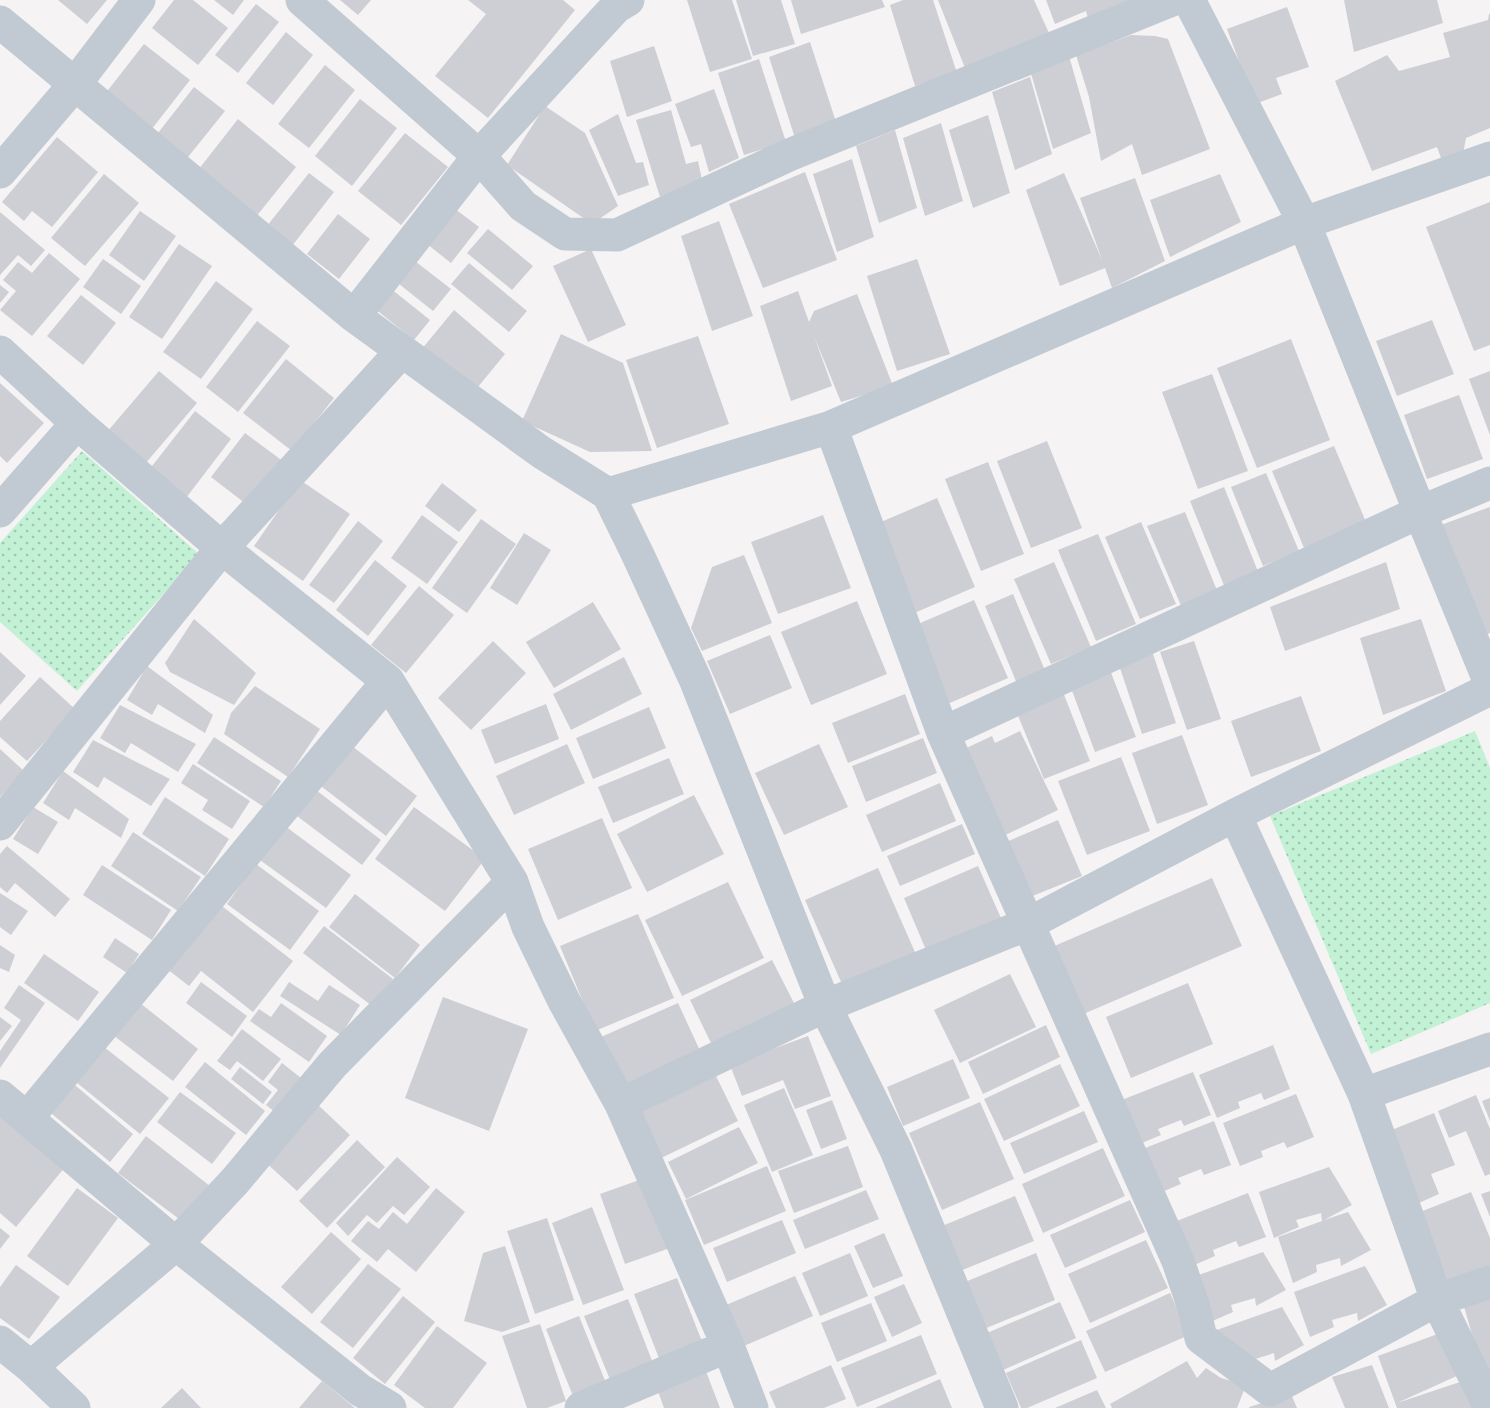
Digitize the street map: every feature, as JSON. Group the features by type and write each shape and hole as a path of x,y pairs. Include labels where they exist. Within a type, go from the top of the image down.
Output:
{"street":[{"path":"0,172 75,84 139,0"},
{"path":"302,0 479,156 523,206 565,234 617,235 789,155 1172,0"},
{"path":"1188,0 1304,223 1490,683"},
{"path":"354,316 479,156 618,2"},
{"path":"0,22 354,316 541,452 608,494 695,679 825,1006 897,1150 1002,1408"},
{"path":"608,494 831,427 1304,223 1490,158"},
{"path":"0,824 222,549 402,351"},
{"path":"0,352 77,423 222,549 388,681 512,882 528,927 564,1000 621,1104 728,1346 752,1408"},
{"path":"0,511 77,423"},
{"path":"831,427 943,733 1178,1261 1194,1308 1201,1338 1270,1390 1437,1300 1490,1282"},
{"path":"943,733 1420,512 1490,483"},
{"path":"27,1118 388,681"},
{"path":"621,1104 825,1006 1028,924 1235,815 1490,689"},
{"path":"1235,815 1364,1094 1437,1300 1490,1408"},
{"path":"31,1367 176,1244 235,1181 332,1065 512,882"},
{"path":"1364,1094 1490,1049"},
{"path":"0,1096 176,1244 360,1389 390,1408"},
{"path":"0,1342 31,1367 74,1408"},
{"path":"581,1408 728,1346"}],"green space":[{"path":"82,451 199,554 77,691 0,622 0,543"},
{"path":"1475,731 1490,768 1490,1003 1371,1054 1270,816"}],"building":[{"path":"58,0 107,0 87,24"},
{"path":"174,0 193,0 228,28 198,65 152,28"},
{"path":"214,0 244,0 233,15"},
{"path":"340,0 371,0 358,15"},
{"path":"468,0 563,0 575,10 488,118 435,76 486,14"},
{"path":"687,0 732,0 752,59 710,72"},
{"path":"736,0 781,0 795,44 753,56"},
{"path":"791,0 882,0 885,7 801,34"},
{"path":"903,0 933,0 957,73 915,86 890,5"},
{"path":"938,0 1034,0 1049,33 965,68"},
{"path":"1046,0 1141,0 1089,22 1086,11 1055,24"},
{"path":"1344,0 1437,0 1443,23 1354,52"},
{"path":"256,4 279,22 238,73 215,55"},
{"path":"1287,7 1309,67 1276,78 1282,94 1255,104 1227,29"},
{"path":"1489,14 1490,128 1466,138 1463,154 1442,161 1437,147 1372,171 1335,81 1387,55 1399,71 1450,57 1443,33 1488,20"},
{"path":"286,32 313,55 273,105 246,83"},
{"path":"1131,35 1168,39 1210,149 1142,175 1132,144 1101,161 1089,97 1076,55"},
{"path":"810,42 837,125 795,138 769,57"},
{"path":"144,44 190,80 151,130 105,94"},
{"path":"654,46 672,101 627,117 610,61"},
{"path":"1069,56 1091,133 1053,149 1030,70"},
{"path":"759,59 786,142 744,155 718,73"},
{"path":"325,65 355,90 309,148 278,124"},
{"path":"1030,77 1052,154 1015,170 992,92"},
{"path":"194,87 225,111 184,162 154,138"},
{"path":"714,89 739,158 709,172 701,144 691,147 675,104"},
{"path":"360,99 397,128 352,186 315,156"},
{"path":"545,106 585,133 618,206 592,224 507,165"},
{"path":"671,110 686,164 698,161 702,180 660,197 636,120"},
{"path":"618,114 636,163 643,162 649,185 618,196 589,130"},
{"path":"988,115 1010,193 973,208 949,130"},
{"path":"238,119 296,167 255,218 195,174"},
{"path":"941,123 963,201 925,216 903,138"},
{"path":"895,130 917,208 879,223 856,146"},
{"path":"405,133 448,167 401,225 358,191"},
{"path":"57,137 98,172 52,227 32,211 24,221 2,202"},
{"path":"852,159 874,237 837,252 813,174"},
{"path":"805,172 837,260 763,288 729,204"},
{"path":"309,173 334,192 292,246 267,226"},
{"path":"1064,173 1102,260 1080,198 1135,178 1165,261 1112,288 1105,268 1060,286 1026,190"},
{"path":"104,174 139,203 85,266 51,238"},
{"path":"1220,174 1241,222 1170,257 1150,200"},
{"path":"1490,202 1490,345 1474,351 1426,227"},
{"path":"455,209 479,227 451,263 427,244"},
{"path":"140,211 176,236 144,281 109,255"},
{"path":"0,212 45,250 31,266 18,255 0,275"},
{"path":"338,214 370,239 339,279 307,254"},
{"path":"719,221 753,316 712,331 681,236"},
{"path":"488,229 533,266 512,290 467,253"},
{"path":"179,244 212,266 162,339 129,317"},
{"path":"591,249 626,325 588,342 553,266"},
{"path":"49,253 80,279 32,336 0,310 16,291 3,280 18,262 32,273"},
{"path":"411,258 451,289 433,311 394,280"},
{"path":"103,259 141,286 121,314 83,287"},
{"path":"917,259 950,354 897,371 867,276"},
{"path":"469,263 527,311 509,332 451,284"},
{"path":"216,281 253,309 201,379 163,352"},
{"path":"0,285 9,292 0,303"},
{"path":"390,288 430,320 414,340 374,308"},
{"path":"798,291 809,322 814,311 857,294 893,386 841,402 814,336 832,386 791,401 760,306"},
{"path":"81,295 116,323 83,365 47,336"},
{"path":"454,310 505,354 473,393 421,350"},
{"path":"1432,320 1454,374 1397,396 1376,341"},
{"path":"257,321 290,346 238,412 206,387"},
{"path":"561,334 623,363 652,451 590,452 522,421"},
{"path":"698,336 729,424 657,448 626,360"},
{"path":"1291,339 1330,440 1257,468 1217,368"},
{"path":"286,359 334,398 292,451 243,413"},
{"path":"159,371 197,403 145,464 107,432"},
{"path":"1490,371 1490,435 1469,379"},
{"path":"1212,374 1248,471 1198,489 1162,392"},
{"path":"0,383 44,423 7,463 0,456"},
{"path":"1459,395 1483,459 1427,479 1404,415"},
{"path":"195,411 231,439 186,498 149,470"},
{"path":"245,433 284,462 250,507 211,477"},
{"path":"1047,441 1082,528 1031,548 997,461"},
{"path":"1334,446 1366,522 1304,548 1272,471"},
{"path":"988,462 1024,554 981,571 945,479"},
{"path":"1266,473 1299,551 1263,566 1231,487"},
{"path":"300,480 350,514 303,581 254,546"},
{"path":"442,483 477,510 459,532 425,506"},
{"path":"1224,487 1259,574 1225,588 1190,501"},
{"path":"937,498 975,587 912,614 874,525"},
{"path":"1490,507 1490,633 1480,637 1438,526"},
{"path":"1185,512 1218,593 1182,608 1147,526"},
{"path":"422,515 458,542 427,584 391,558"},
{"path":"823,515 851,588 778,614 751,542"},
{"path":"481,519 516,544 467,613 432,588"},
{"path":"358,521 383,541 334,603 309,585"},
{"path":"1141,522 1176,604 1140,619 1105,537"},
{"path":"524,533 551,550 517,605 490,588"},
{"path":"1098,534 1136,624 1096,641 1058,550"},
{"path":"744,555 772,623 702,651 691,628 712,567"},
{"path":"375,560 407,586 368,636 336,610"},
{"path":"1054,562 1091,647 1051,664 1014,579"},
{"path":"1386,562 1400,609 1285,651 1270,607"},
{"path":"419,586 454,615 406,673 371,645"},
{"path":"1013,594 1049,680 1020,691 985,606"},
{"path":"974,600 1008,678 945,705 911,627"},
{"path":"857,601 887,674 811,705 781,632"},
{"path":"593,602 621,649 554,688 526,642"},
{"path":"194,619 256,673 234,705 170,672 165,663"},
{"path":"1421,619 1446,691 1383,715 1360,638"},
{"path":"770,635 792,688 730,714 707,661"},
{"path":"493,641 526,673 471,730 438,698"},
{"path":"1194,641 1221,719 1187,730 1160,652"},
{"path":"1150,645 1176,723 1142,734 1116,656"},
{"path":"0,652 26,676 0,705"},
{"path":"624,657 642,694 571,730 553,694"},
{"path":"1108,665 1136,737 1095,752 1068,680"},
{"path":"147,666 213,715 205,733 158,704 152,715 127,700"},
{"path":"40,677 75,709 27,761 0,737 0,721"},
{"path":"255,686 320,729 288,777 224,734 231,713"},
{"path":"1061,687 1090,761 1044,779 1014,706"},
{"path":"905,694 920,734 848,763 832,723"},
{"path":"1301,696 1321,751 1251,777 1231,721"},
{"path":"546,704 559,739 495,764 481,730"},
{"path":"120,705 196,744 178,772 131,743 125,753 100,738"},
{"path":"649,707 666,748 593,779 576,738"},
{"path":"1020,731 1058,810 1001,837 960,751 992,736 995,743"},
{"path":"1182,735 1208,805 1157,824 1132,753"},
{"path":"214,737 281,781 264,807 197,763"},
{"path":"923,738 937,773 866,802 852,766"},
{"path":"93,740 170,779 151,806 104,777 98,788 73,772"},
{"path":"348,743 417,796 386,836 317,783"},
{"path":"567,744 585,783 514,815 496,776"},
{"path":"819,744 848,807 784,835 755,773"},
{"path":"0,749 24,771 0,797"},
{"path":"1121,757 1150,831 1087,855 1058,781"},
{"path":"669,758 684,794 613,823 598,787"},
{"path":"193,764 250,801 232,829 202,810 208,800 181,783"},
{"path":"63,771 129,819 121,838 75,808 69,820 43,803"},
{"path":"940,783 956,821 882,852 866,815"},
{"path":"312,787 381,840 362,865 293,813"},
{"path":"694,795 724,854 647,892 617,834"},
{"path":"165,797 229,839 205,876 142,834"},
{"path":"33,807 58,822 38,854 13,839"},
{"path":"414,807 485,859 445,911 375,859"},
{"path":"602,818 632,888 558,920 528,849"},
{"path":"1058,820 1082,876 1030,897 1006,842"},
{"path":"962,824 975,854 900,886 887,856"},
{"path":"285,826 351,875 326,908 260,860"},
{"path":"133,832 201,877 178,911 111,866"},
{"path":"7,846 70,899 55,917 15,883 7,893 0,887 0,854"},
{"path":"256,864 319,911 290,950 227,904"},
{"path":"102,865 171,910 152,940 83,895"},
{"path":"978,866 1004,925 929,957 904,898"},
{"path":"878,868 918,959 845,991 805,900"},
{"path":"1212,878 1242,946 1081,1015 1052,947"},
{"path":"728,882 764,958 682,996 645,920"},
{"path":"0,893 28,911 11,935 0,927"},
{"path":"355,894 420,945 395,978 329,927"},
{"path":"218,903 293,961 253,1012 201,971 189,986 167,969"},
{"path":"638,914 674,998 595,1031 560,946"},
{"path":"324,926 393,979 372,1006 303,953"},
{"path":"115,938 139,954 127,973 103,957"},
{"path":"0,945 15,955 9,972 0,968"},
{"path":"44,954 99,992 78,1021 24,983"},
{"path":"772,960 795,1005 712,1045 690,1000"},
{"path":"1010,974 1036,1027 960,1063 934,1010"},
{"path":"201,982 247,1016 232,1037 186,1003"},
{"path":"289,982 318,1001 329,985 360,1005 341,1035 280,996"},
{"path":"1188,983 1213,1044 1131,1078 1106,1017"},
{"path":"19,985 45,1003 0,1068 0,1051 21,1020 4,1008"},
{"path":"443,997 528,1029 489,1131 405,1098"},
{"path":"135,999 198,1049 173,1081 109,1032"},
{"path":"281,1003 327,1036 309,1062 250,1021 259,1009 271,1017"},
{"path":"678,1003 702,1055 625,1090 601,1037"},
{"path":"0,1017 12,1026 0,1041"},
{"path":"1046,1025 1060,1057 983,1094 968,1062"},
{"path":"242,1029 281,1059 263,1081 237,1061 230,1070 217,1061"},
{"path":"808,1036 831,1096 795,1109 783,1080 742,1096 730,1065"},
{"path":"1273,1045 1290,1089 1264,1100 1261,1093 1238,1102 1240,1108 1217,1118 1199,1075"},
{"path":"104,1047 169,1098 140,1134 76,1082"},
{"path":"953,1059 970,1098 903,1126 887,1087"},
{"path":"205,1062 265,1111 246,1135 185,1087"},
{"path":"282,1063 301,1078 275,1112 266,1105 278,1090 268,1082"},
{"path":"1060,1064 1080,1106 1004,1141 984,1099"},
{"path":"240,1067 272,1092 263,1104 231,1079"},
{"path":"1193,1072 1211,1115 1184,1126 1181,1120 1158,1129 1161,1135 1137,1145 1119,1101"},
{"path":"716,1076 738,1121 659,1159 637,1113"},
{"path":"70,1081 133,1134 110,1162 46,1109"},
{"path":"784,1088 813,1155 772,1172 744,1105"},
{"path":"180,1092 236,1133 212,1164 157,1122"},
{"path":"1296,1094 1314,1137 1287,1148 1284,1142 1261,1151 1263,1157 1240,1166 1223,1123"},
{"path":"1476,1095 1490,1129 1490,1174 1485,1176 1466,1131 1449,1138 1438,1111"},
{"path":"1490,1098 1490,1121 1482,1101"},
{"path":"832,1100 847,1139 821,1149 806,1110"},
{"path":"980,1102 1014,1179 942,1210 909,1133"},
{"path":"316,1103 350,1135 297,1191 263,1160"},
{"path":"1084,1111 1098,1142 1024,1174 1010,1143"},
{"path":"1434,1113 1455,1165 1431,1174 1439,1194 1419,1203 1389,1131"},
{"path":"0,1114 65,1167 16,1227 0,1213"},
{"path":"1214,1121 1231,1165 1204,1175 1201,1169 1178,1178 1181,1184 1157,1194 1140,1150"},
{"path":"739,1127 758,1163 686,1199 668,1162"},
{"path":"146,1136 210,1186 183,1222 118,1173"},
{"path":"357,1140 385,1167 327,1228 299,1201"},
{"path":"848,1146 863,1187 794,1213 778,1171"},
{"path":"1103,1148 1125,1196 1043,1233 1022,1184"},
{"path":"397,1157 430,1187 404,1215 393,1206 377,1223 367,1215 348,1236 336,1223"},
{"path":"767,1166 786,1211 704,1245 685,1200"},
{"path":"1329,1167 1352,1205 1324,1220 1348,1212 1371,1250 1341,1266 1340,1258 1316,1265 1317,1272 1293,1283 1278,1237 1322,1221 1321,1213 1296,1220 1299,1227 1274,1238 1259,1192"},
{"path":"645,1178 670,1248 625,1264 600,1194"},
{"path":"77,1188 118,1218 68,1286 27,1256"},
{"path":"436,1188 465,1212 416,1272 388,1249 377,1262 351,1241 368,1221 379,1229 393,1212 407,1224"},
{"path":"866,1190 879,1219 805,1249 793,1220"},
{"path":"1490,1191 1490,1217 1481,1194"},
{"path":"1471,1192 1490,1238 1490,1270 1450,1286 1420,1212"},
{"path":"1248,1193 1266,1237 1239,1247 1236,1241 1213,1250 1215,1256 1192,1266 1174,1222"},
{"path":"1015,1196 1034,1241 960,1271 942,1226"},
{"path":"1130,1200 1145,1232 1065,1268 1050,1235"},
{"path":"592,1207 624,1290 583,1305 552,1223"},
{"path":"547,1218 574,1300 535,1314 507,1231"},
{"path":"782,1220 796,1253 727,1282 713,1248"},
{"path":"0,1228 10,1236 0,1249"},
{"path":"331,1232 361,1259 312,1314 281,1287"},
{"path":"884,1233 903,1276 873,1288 854,1246"},
{"path":"1146,1240 1168,1288 1090,1323 1068,1274"},
{"path":"505,1246 530,1322 502,1332 464,1321 483,1253"},
{"path":"1263,1252 1286,1290 1256,1306 1255,1298 1231,1305 1233,1312 1208,1323 1193,1277"},
{"path":"850,1253 868,1296 820,1316 802,1273"},
{"path":"1036,1253 1055,1300 984,1329 965,1282"},
{"path":"368,1264 401,1289 353,1348 320,1322"},
{"path":"16,1265 60,1297 29,1339 0,1318 0,1287"},
{"path":"1365,1266 1387,1305 1358,1321 1357,1313 1332,1320 1334,1327 1310,1337 1294,1292"},
{"path":"795,1276 813,1316 744,1346 726,1305"},
{"path":"677,1278 705,1349 662,1366 634,1294"},
{"path":"904,1284 922,1323 892,1337 874,1297"},
{"path":"1170,1293 1189,1335 1105,1372 1086,1331"},
{"path":"1490,1295 1490,1394 1489,1394 1463,1303"},
{"path":"403,1296 435,1322 385,1384 353,1358"},
{"path":"628,1299 656,1371 613,1387 584,1316"},
{"path":"1060,1302 1076,1338 1003,1370 987,1333"},
{"path":"871,1303 887,1341 837,1362 821,1323"},
{"path":"1282,1307 1304,1345 1275,1361 1274,1353 1249,1361 1211,1332"},
{"path":"579,1316 608,1388 575,1401 546,1329"},
{"path":"540,1324 566,1401 547,1408 527,1408 502,1336"},
{"path":"437,1326 487,1363 453,1408 425,1408 394,1385"},
{"path":"1443,1332 1459,1375 1397,1403 1463,1381 1475,1408 1397,1408 1378,1356"},
{"path":"921,1335 937,1374 857,1407 841,1368"},
{"path":"1081,1340 1097,1378 1027,1408 1021,1408 1006,1373"},
{"path":"1187,1361 1197,1378 1206,1368 1221,1378 1246,1385 1237,1408 1112,1408 1110,1404"},
{"path":"831,1365 846,1399 824,1408 776,1408 769,1392"},
{"path":"1372,1365 1389,1408 1345,1408 1332,1377"},
{"path":"704,1366 720,1408 664,1408 655,1383"},
{"path":"940,1379 952,1408 875,1408"},
{"path":"322,1381 355,1408 299,1408"},
{"path":"182,1388 201,1408 161,1408"},
{"path":"1097,1390 1106,1408 1055,1408"},
{"path":"1291,1394 1297,1408 1249,1408 1249,1407"}]}
